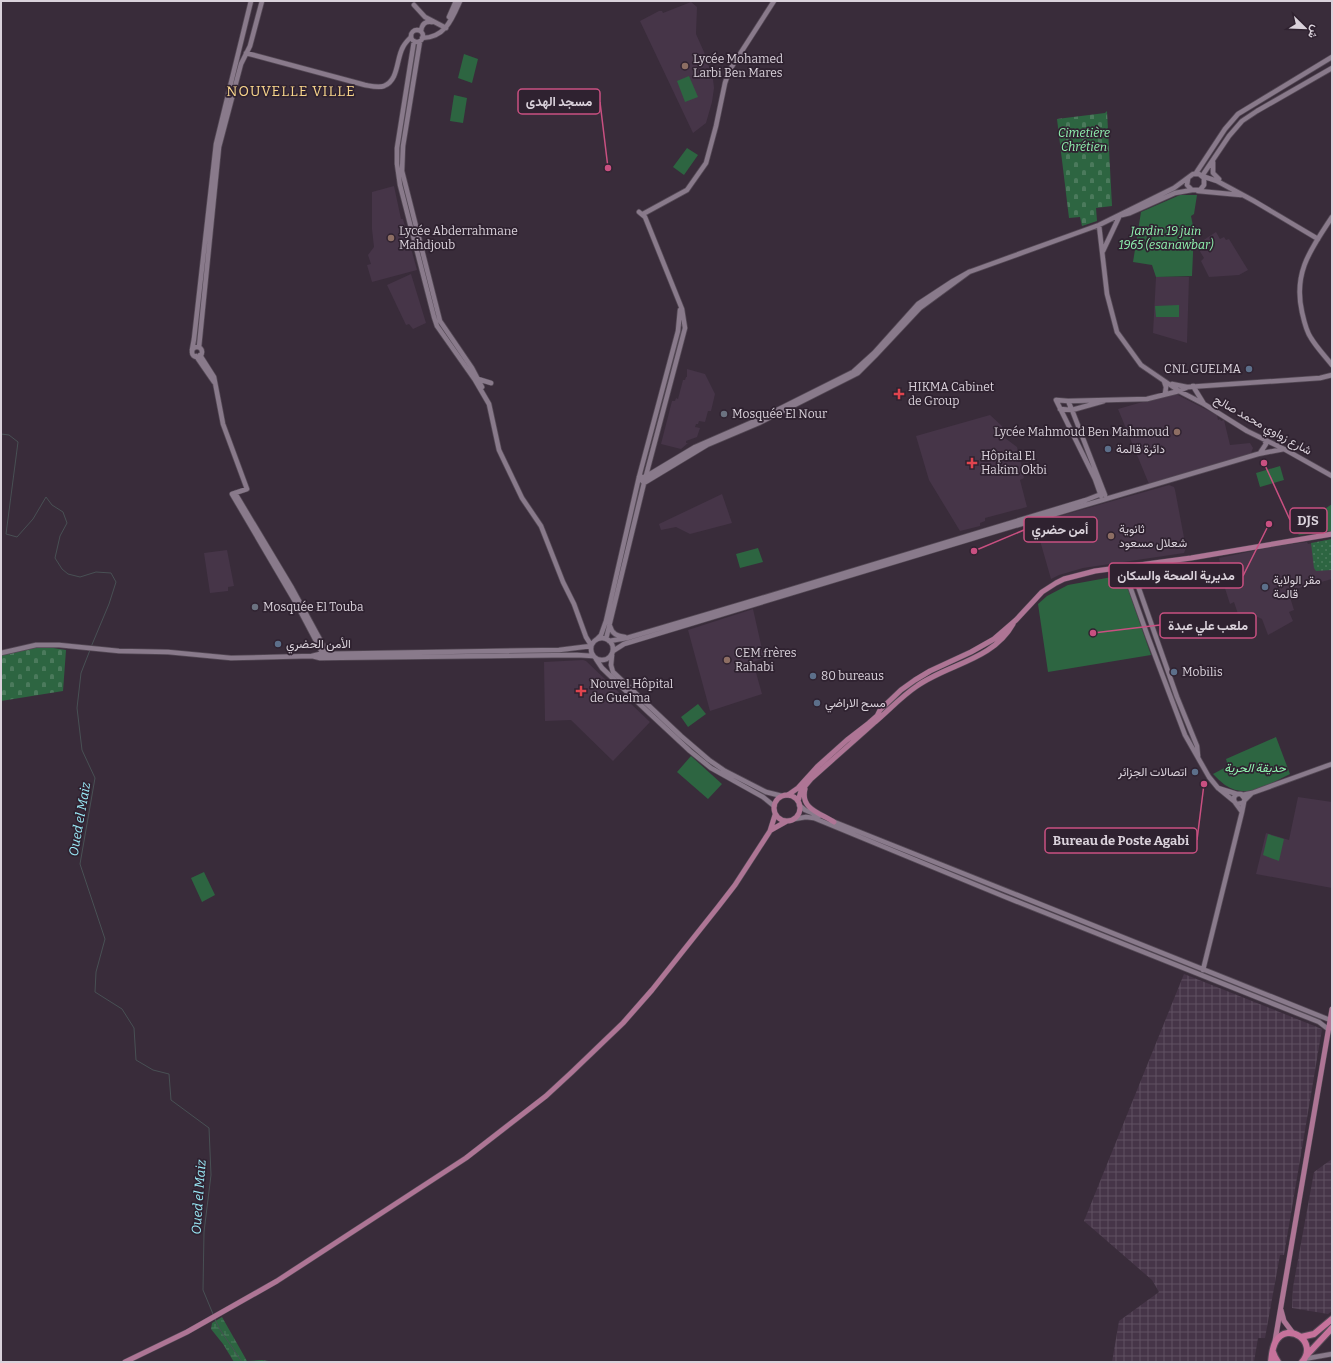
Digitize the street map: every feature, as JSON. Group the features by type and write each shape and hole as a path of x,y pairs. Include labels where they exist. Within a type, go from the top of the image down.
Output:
{"highway":[{"path":"1301,1337 1314,1334 1332,1319"},
{"path":"1303,1360 1332,1328"},
{"path":"1271,1362 1274,1344 1283,1334 1293,1333 1301,1337 1306,1346 1303,1360"},
{"path":"1274,1344 1274,1357 1278,1362"}],"main road":[{"path":"125,1362 187,1332 277,1281 466,1158 546,1096 623,1023 652,990 718,907 770,831 775,815 775,802 782,796 788,795 798,788 818,766 877,716 880,710 908,685 930,671 988,643 1016,620 1036,598 1056,583 1081,574 1190,558 1332,534"},
{"path":"770,831 794,819 799,813 800,794 805,785 910,690 933,676 986,652 1009,631 1016,620"},
{"path":"805,785 804,798 807,805 834,822"},
{"path":"788,795 792,796 799,803"},
{"path":"775,815 782,821 787,822"},
{"path":"1274,1344 1332,1009"},
{"path":"1281,1307 1284,1321 1293,1333"}],"street":[{"path":"251,1 216,144 192,354 198,356 214,377 223,424 247,489 234,494 292,588 326,656"},
{"path":"198,356 202,352 199,347 220,140 241,64 246,53 262,1"},
{"path":"446,28 456,1"},
{"path":"238,52 365,86 385,86 392,80 395,74 403,46 412,39 421,40 441,33 449,25 460,1"},
{"path":"774,1 729,71 706,163 687,190 641,213 682,309 684,321 683,334 645,477 610,623 608,640 613,646 611,665 613,672 697,751 725,771 766,792 782,796"},
{"path":"414,5 423,16 446,28"},
{"path":"434,22 424,23 421,31 423,36 421,40 403,146 402,170 440,321 482,387"},
{"path":"421,31 416,30 411,34 412,39 397,148 397,164 400,185 434,317 438,326 475,380 489,404 499,450 522,498 541,526 563,582 574,604 586,637 591,645 591,653 602,668 690,751 711,768 763,797 774,806"},
{"path":"240,46 245,46 246,53"},
{"path":"1103,251 1120,215 1128,209 1174,188 1188,179 1190,175 1196,173 1224,129 1238,114 1332,57"},
{"path":"1202,176 1234,129 1242,121 1332,68"},
{"path":"1214,158 1212,166 1213,173 1228,187"},
{"path":"1196,173 1217,181 1318,239"},
{"path":"1198,191 1205,182 1202,176"},
{"path":"1188,179 1187,185 1192,190"},
{"path":"640,478 645,477 695,447 757,420 852,372 874,353 920,302 952,281 969,272 1120,215 1130,213 1175,193 1192,190 1242,195"},
{"path":"1332,216 1306,261 1301,275 1300,305 1307,331 1332,365"},
{"name":"شارع زواوي محمد صالح","path":"1099,224 1107,294 1117,332 1141,365 1191,398 1204,404 1248,431 1284,448 1332,476"},
{"path":"644,483 707,445 764,420 858,373 920,308 969,272"},
{"path":"326,656 559,650 591,645 601,634 606,621 640,478 678,331 680,305"},
{"path":"192,350 195,347 199,347"},
{"path":"1164,381 1176,386 1187,387 1320,378 1332,375"},
{"path":"478,379 491,383"},
{"path":"1164,381 1166,387 1164,394"},
{"name":"شارع زواوي محمد صالح","path":"1194,386 1204,404"},
{"path":"1191,398 1205,386"},
{"path":"1102,493 1056,400 1147,399 1179,391 1187,387"},
{"path":"1060,409 1072,410 1112,399"},
{"path":"1068,401 1104,499"},
{"path":"1258,454 1263,450 1266,444 1264,438"},
{"path":"1,653 36,645 59,645 119,651 168,652 231,658 312,656 577,655 604,660 624,644 1104,499 1258,454 1284,448"},
{"path":"640,478 644,483"},
{"path":"597,639 600,638 608,640 627,638 1086,500 1102,493"},
{"path":"1131,566 1177,697 1197,746 1198,758"},
{"path":"1124,567 1185,735 1209,777 1218,788 1236,803 1242,812"},
{"path":"610,623 612,632 627,638"},
{"path":"1236,803 1234,799 1240,795 1252,793 1332,764"},
{"path":"1203,970 1244,801 1240,795 1218,788"},
{"path":"1236,803 1241,804 1252,793"},
{"path":"799,803 808,811 834,822 1330,1020"},
{"path":"794,819 806,816 814,818 1010,899 1319,1022 1328,1029"},
{"path":"1303,1360 1332,1354"}],"shaded area":[{"name":"Lycée Mohamed Larbi Ben Mares","path":"691,2 697,7 696,34 713,79 714,88 706,123 693,133 640,21 659,11 662,11 663,13"},
{"name":"Lycée Abderrahmane Mahdjoub","path":"394,186 401,219 403,219 417,270 372,282 367,265 371,264 368,255 374,247 372,229 372,192"},
{"path":"1216,232 1220,239 1224,237 1226,240 1229,239 1248,270 1239,275 1209,277 1201,261 1204,258 1196,245"},
{"path":"411,274 426,323 413,329 409,324 406,325 387,285"},
{"path":"1156,277 1189,277 1187,343 1153,333"},
{"path":"687,369 705,374 715,394 711,411 708,411 705,422 699,421 698,424 696,424 695,427 700,428 697,437 686,441 686,443 688,443 681,449 661,444 672,401 675,401 676,398 678,399 683,380 687,377"},
{"name":"Lycée Mahmoud Ben Mahmoud","path":"1174,393 1217,415 1218,420 1224,420 1230,445 1250,443 1253,448 1251,453 1149,484 1118,409"},
{"name":"Hôpital El Hakim Okbi","path":"990,415 1002,426 1005,438 1017,447 1024,478 1020,480 1027,507 985,518 985,521 980,523 980,526 960,531 929,480 916,436"},
{"name":"ثانوية شعلال مسعود","path":"1169,485 1174,487 1175,490 1186,548 1184,553 1083,568 1051,579 1035,523"},
{"path":"722,494 732,523 690,534 676,527 661,530 659,524"},
{"name":"مقر الولاية قالمة","path":"1332,539 1332,579 1288,591 1294,610 1289,612 1293,621 1268,635 1262,619 1253,615 1240,620 1234,602 1230,604 1223,582 1219,558 1277,546 1307,542 1308,544"},
{"path":"227,550 234,586 228,587 228,591 210,593 204,553"},
{"name":"CEM frères Rahabi","path":"753,609 764,658 753,662 762,694 710,711 688,630"},
{"name":"Nouvel Hôpital de Guelma","path":"586,661 650,722 613,761 571,720 545,721 544,662"},
{"path":"1298,797 1332,802 1332,888 1256,874 1266,833 1289,840"},
{"path":"1184,974 1322,1029 1284,1255 1280,1255 1265,1338 1258,1338 1254,1362 1112,1362 1119,1321 1159,1292 1152,1280 1084,1221"},
{"path":"1332,1159 1332,1311 1328,1314 1292,1308 1293,1287 1314,1172"}],"green space":[{"path":"464,54 478,59 472,83 458,78"},
{"path":"689,76 698,97 685,102 677,81"},
{"path":"454,95 467,98 463,123 450,121"},
{"name":"Cimetière Chrétien","path":"1107,111 1112,206 1096,208 1097,221 1082,226 1080,217 1069,218 1057,119 1105,113"},
{"path":"687,148 698,155 684,175 673,167"},
{"name":"Jardin 19 juin 1965 (esanawbar)","path":"1180,195 1197,195 1194,214 1191,216 1194,231 1192,276 1156,277 1152,265 1133,262 1141,212"},
{"path":"1179,305 1179,317 1156,317 1155,306"},
{"path":"1280,466 1284,480 1260,487 1256,473"},
{"path":"1332,504 1332,531 1298,535 1322,511"},
{"path":"1332,539 1332,570 1316,571 1314,568 1311,543"},
{"path":"758,548 763,562 740,568 736,554"},
{"path":"1123,575 1151,655 1048,672 1038,604 1047,596 1068,585"},
{"path":"34,647 47,647 66,650 63,691 1,701 1,655"},
{"path":"698,704 706,714 688,727 681,717"},
{"name":"حديقة الحرية","path":"1276,737 1290,774 1258,789 1241,791 1225,785 1213,774 1228,766 1226,759"},
{"path":"691,756 722,784 708,799 677,772"},
{"path":"1268,834 1284,839 1279,861 1263,855"},
{"path":"204,872 215,895 202,902 191,878"},
{"path":"222,1317 247,1361 262,1360 275,1362 234,1362 223,1344 211,1329 212,1323"}],"waterway":[{"name":"Oued el Maiz","path":"1,434 9,435 18,442 6,534 17,537 33,519 46,497 52,505 63,512 67,523 60,536 55,558 62,569 68,574 80,577 96,572 111,573 116,582 109,604 91,647"},
{"name":"Oued el Maiz","path":"90,650 81,673 77,708 82,750 95,778 80,864 105,939 96,972 95,992 122,1009 134,1028 136,1060 153,1070 169,1074 171,1100 209,1128 211,1175 204,1232 203,1290 213,1314"},
{"name":"Oued el Maiz","path":"215,1319 219,1328 242,1362"}],"place":[{"name":"Lycée Mohamed Larbi Ben Mares","path":"685,66"},
{"name":"مسجد الهدى","path":"608,168"},
{"name":"Lycée Abderrahmane Mahdjoub","path":"391,238"},
{"name":"CNL GUELMA","path":"1249,369"},
{"name":"HIKMA Cabinet de Group","path":"899,394"},
{"name":"Mosquée El Nour","path":"724,414"},
{"name":"Lycée Mahmoud Ben Mahmoud","path":"1177,432"},
{"name":"دائرة قالمة","path":"1108,449"},
{"name":"Hôpital El Hakim Okbi","path":"972,463"},
{"name":"DJS","path":"1264,463"},
{"name":"مديرية الصحة والسكان","path":"1269,524"},
{"name":"ثانوية شعلال مسعود","path":"1111,536"},
{"name":"أمن حضري","path":"974,551"},
{"name":"مقر الولاية قالمة","path":"1265,587"},
{"name":"Mosquée El Touba","path":"255,607"},
{"name":"ملعب علي عبدة","path":"1093,633"},
{"name":"الأمن الحضري","path":"278,644"},
{"name":"CEM frères Rahabi","path":"727,660"},
{"name":"Mobilis","path":"1174,672"},
{"name":"80 bureaus","path":"813,676"},
{"name":"Nouvel Hôpital de Guelma","path":"581,691"},
{"name":"مسح الاراضي","path":"817,703"},
{"name":"اتصالات الجزائر","path":"1195,772"},
{"name":"Bureau de Poste Agabi","path":"1204,784"}],"district":[{"name":"NOUVELLE VILLE","path":"291,91"}]}
